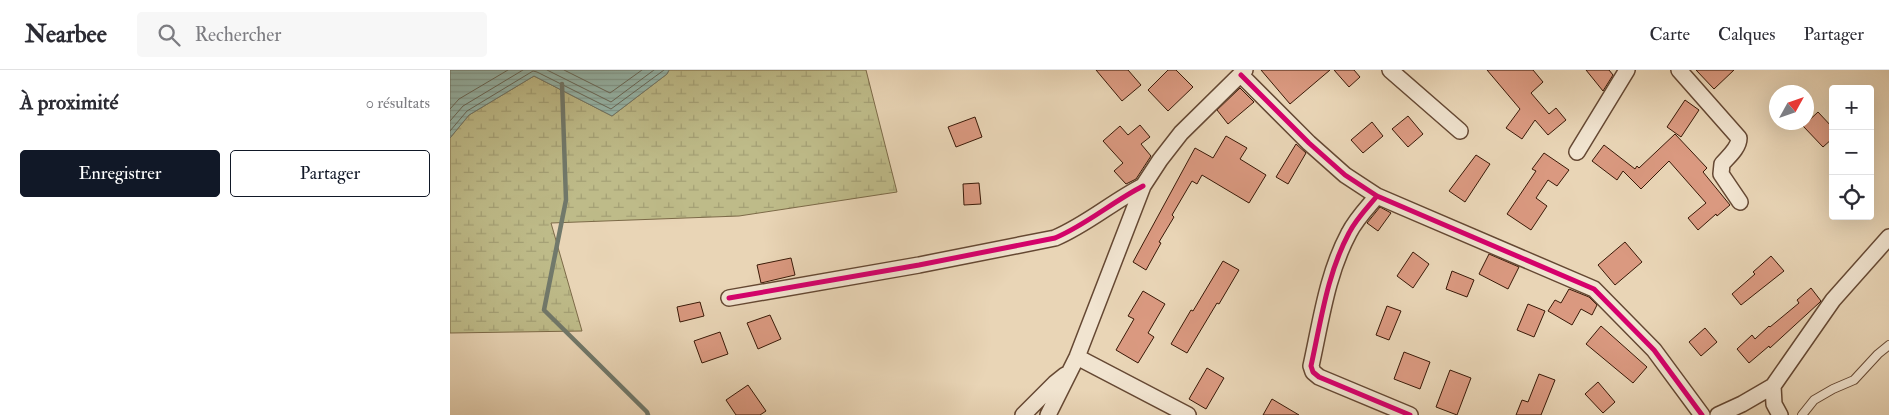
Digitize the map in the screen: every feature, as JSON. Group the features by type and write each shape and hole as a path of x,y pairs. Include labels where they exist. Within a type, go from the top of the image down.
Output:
{"street":[{"path":"1390,70 1460,130"},
{"path":"1577,152 1627,70"},
{"path":"1678,70 1739,138 1740,142 1722,164 1721,174 1740,202"},
{"path":"1048,415 1077,356 1143,186 1181,133 1243,73 1345,175 1377,196 1475,239 1581,282 1594,290 1654,350 1702,415"},
{"path":"729,298 919,265 1054,238 1077,228 1122,197 1143,186"},
{"path":"1377,196 1349,232 1333,267 1310,366 1319,377 1410,415"},
{"path":"1718,415 1773,386 1833,300 1889,237"},
{"path":"1077,356 1188,415"},
{"path":"1023,415 1055,383 1070,372"},
{"path":"1773,386 1774,404 1780,415"}],"lane":[{"path":"1802,415 1814,400 1854,380 1889,345"}],"green space":[{"path":"669,70 866,70 897,192 739,216 551,223 582,331 450,333 450,138 469,115 534,76 612,116 667,74"}],"water":[{"path":"450,70 669,70 667,74 612,116 534,76 469,115 450,138"}],"building":[{"path":"1096,70 1128,70 1141,85 1122,101"},
{"path":"1168,70 1176,70 1193,87 1168,111 1148,90"},
{"path":"1261,70 1330,70 1290,104"},
{"path":"1334,70 1354,70 1360,77 1349,87"},
{"path":"1487,70 1533,70 1543,82 1531,93 1549,114 1556,108 1566,120 1548,135 1535,120 1522,139 1506,128 1520,109"},
{"path":"1586,70 1609,70 1613,75 1603,91"},
{"path":"1696,70 1734,70 1714,89"},
{"path":"1240,88 1254,102 1228,124 1217,110"},
{"path":"1685,100 1699,110 1681,137 1667,127"},
{"path":"1818,112 1829,124 1829,142 1823,147 1807,130 1814,130 1814,116"},
{"path":"1408,116 1423,134 1408,147 1392,129"},
{"path":"975,117 982,137 956,147 948,127"},
{"path":"1372,122 1383,136 1363,153 1351,140"},
{"path":"1140,125 1150,137 1141,144 1151,156 1136,179 1126,184 1114,171 1123,163 1103,141 1120,126 1128,135"},
{"path":"1675,134 1707,168 1703,172 1730,205 1717,216 1716,214 1698,230 1688,218 1706,203 1669,161 1641,189 1623,171 1617,180 1592,161 1604,145 1635,169 1637,166 1639,168"},
{"path":"1226,136 1247,148 1240,159 1266,175 1249,203 1202,175 1197,184 1192,181 1172,215 1174,217 1159,242 1161,243 1146,270 1133,262 1195,148 1213,158"},
{"path":"1296,144 1306,153 1288,184 1276,177"},
{"path":"1544,153 1569,170 1557,186 1548,180 1536,198 1547,206 1531,230 1507,214 1536,171 1532,169"},
{"path":"1476,155 1490,164 1465,202 1449,191"},
{"path":"979,183 981,204 964,205 963,184"},
{"path":"1380,207 1391,213 1378,231 1367,223"},
{"path":"1625,242 1642,262 1615,285 1598,265"},
{"path":"1413,252 1429,264 1413,288 1397,276"},
{"path":"1489,254 1519,267 1508,289 1479,274"},
{"path":"1771,256 1784,271 1741,305 1732,294 1755,274 1753,272"},
{"path":"791,258 795,275 761,283 757,265"},
{"path":"1223,261 1239,270 1187,353 1171,344"},
{"path":"1452,271 1474,280 1467,297 1446,289"},
{"path":"1811,288 1821,301 1770,348 1769,346 1749,363 1737,349 1752,335 1755,339 1770,327 1799,303 1797,300"},
{"path":"1569,289 1589,297 1597,305 1592,315 1581,309 1572,325 1548,311 1555,300 1561,303"},
{"path":"1143,291 1165,304 1148,333 1154,337 1138,363 1116,350 1134,319 1128,316"},
{"path":"700,302 704,316 680,322 677,307"},
{"path":"1528,304 1545,311 1534,337 1517,330"},
{"path":"1387,306 1401,311 1389,340 1376,335"},
{"path":"770,315 781,339 758,349 747,323"},
{"path":"1601,326 1647,367 1633,383 1586,344"},
{"path":"1705,328 1717,342 1701,356 1689,342"},
{"path":"720,332 728,354 702,363 694,341"},
{"path":"1404,352 1430,362 1420,389 1394,379"},
{"path":"1207,368 1224,378 1206,409 1189,399"},
{"path":"1450,370 1471,378 1457,415 1436,407"},
{"path":"1539,374 1555,380 1541,415 1516,415 1522,400 1528,402"},
{"path":"1598,382 1615,402 1603,413 1585,394"},
{"path":"748,385 766,411 760,415 736,415 726,400"},
{"path":"1272,399 1299,415 1263,415"}],"waterway":[{"path":"562,84 566,200 544,310 648,415"}],"cycle path":[{"path":"1241,75 1309,143 1345,175 1377,196 1594,289 1654,350 1702,415"},
{"path":"729,298 919,265 1055,238 1077,227 1143,186"},
{"path":"1377,196 1352,228 1341,249 1330,281 1311,366 1313,372 1319,377 1410,415"}]}
